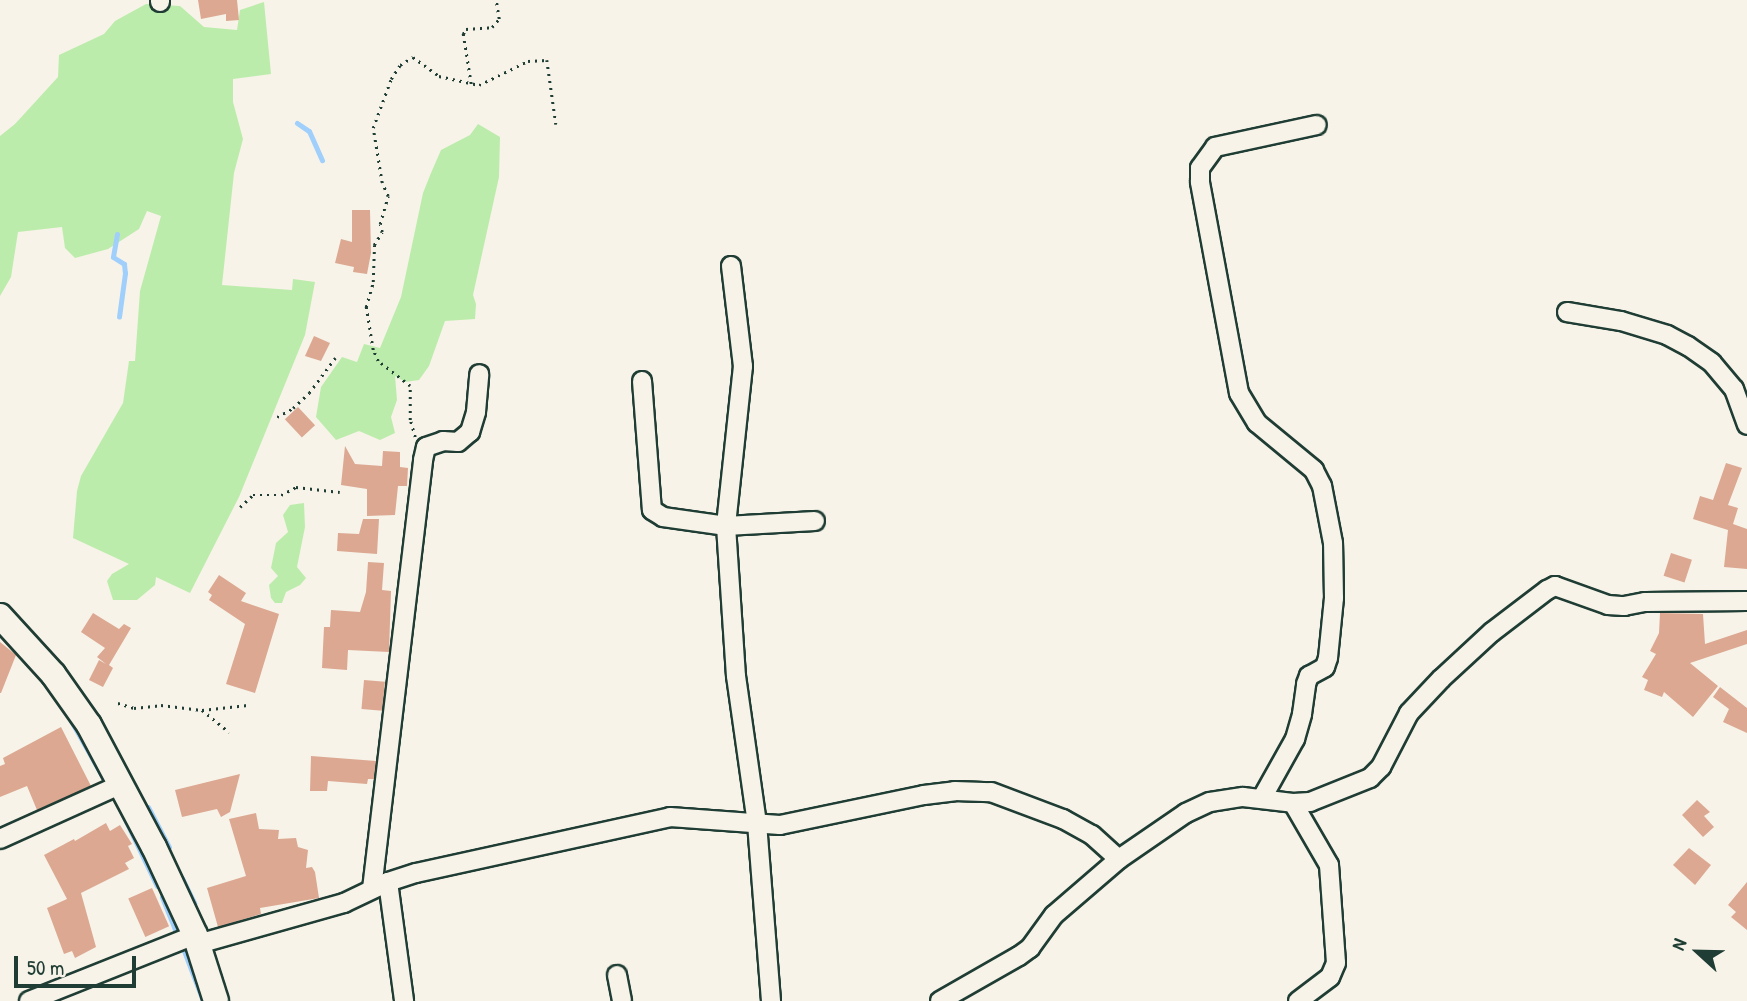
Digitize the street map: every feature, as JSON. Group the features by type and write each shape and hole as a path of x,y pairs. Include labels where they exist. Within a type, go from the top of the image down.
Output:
{"street":[{"path":"1262,798 1295,739 1303,715 1309,676 1325,667 1328,657 1334,543 1322,486 1314,470 1257,423 1239,393 1200,182 1200,168 1215,147 1317,125"},
{"path":"731,266 743,366 726,526 736,676 757,823 771,1001"},
{"path":"1567,312 1621,321 1667,335 1688,346 1712,363 1734,389 1747,425"},
{"path":"404,1001 380,886 426,447 443,441 458,442 470,432 476,412 479,374"},
{"path":"642,381 652,510 663,517 726,526 815,521"},
{"path":"940,1001 1030,948 1054,915 1119,859 1186,813 1210,802 1243,797 1293,803 1310,802 1370,778 1381,767 1409,713 1441,679 1534,598 1555,586 1608,605 1747,601"},
{"path":"0,616 27,643 72,697 122,785 196,940 216,1001"},
{"path":"0,839 122,785"},
{"path":"29,1001 196,940 344,903 380,886 440,867 670,817 780,825 810,821 924,794 955,790 990,792 1063,819 1092,835 1119,859"},
{"path":"1293,803 1329,865 1336,962 1329,977 1298,1001"},
{"path":"617,975 622,1001"}],"path":[{"path":"471,84 463,34 466,29 492,27 499,19 496,0"},
{"path":"426,447 413,434 410,386 378,361 369,332 366,307 373,282 374,245 382,232 380,224 388,196 382,184 373,128 382,100 400,65 414,57 439,76 479,85 494,80 528,61 547,60 556,124"},
{"path":"277,417 293,408 309,393 335,358"},
{"path":"240,507 253,495 281,495 296,487 340,492"},
{"path":"118,703 134,708 161,705 202,710 248,705"},
{"path":"202,710 229,732"}],"green space":[{"path":"264,2 271,74 233,79 233,102 243,139 234,173 222,285 292,290 293,279 315,282 305,335 239,497 190,593 156,577 155,585 137,600 113,600 107,581 112,574 129,564 73,538 77,491 81,476 123,403 129,361 135,361 140,291 161,216 147,211 139,229 108,249 75,258 65,248 62,227 18,232 11,277 0,296 0,136 15,124 58,77 59,55 104,34 115,21 146,4 180,6 204,27 237,30 240,10"},
{"path":"478,124 500,137 499,177 473,295 476,304 475,319 445,321 429,366 419,380 405,382 395,376 397,400 391,417 395,433 380,440 359,431 336,440 316,417 321,387 342,357 357,362 364,344 380,348 401,297 423,193 441,150 470,135"},
{"path":"304,503 305,527 297,567 306,578 300,585 286,592 282,603 275,603 271,598 269,585 278,576 271,568 276,543 288,532 283,515 290,505"}],"building":[{"path":"198,0 237,0 239,20 226,21 226,14 201,19"},
{"path":"352,210 370,210 371,253 367,274 353,272 354,267 335,263 341,239 352,242"},
{"path":"314,336 330,343 321,361 305,356"},
{"path":"298,407 315,425 302,438 285,419"},
{"path":"345,446 355,464 382,466 383,451 400,452 400,467 408,468 407,486 398,486 395,515 367,516 367,489 341,485"},
{"path":"1726,463 1742,468 1728,505 1738,508 1733,524 1747,529 1747,569 1724,567 1728,530 1693,519 1700,496 1713,500"},
{"path":"363,519 379,519 377,554 337,551 338,533 359,534"},
{"path":"1671,553 1692,560 1685,583 1664,576"},
{"path":"368,562 384,563 382,590 391,591 389,652 348,650 347,670 322,668 324,627 330,627 331,610 360,612 366,592"},
{"path":"219,575 246,593 241,601 279,614 255,693 226,684 245,624 209,600 212,595 208,592"},
{"path":"93,613 119,629 124,624 131,628 109,665 113,668 103,687 89,680 99,660 106,664 97,657 105,648 81,632"},
{"path":"1660,613 1703,614 1705,644 1747,630 1747,644 1690,663 1718,686 1693,717 1664,692 1662,697 1644,690 1648,680 1642,677 1656,654 1650,651 1659,633"},
{"path":"0,642 16,655 1,693 0,693"},
{"path":"364,680 385,682 382,711 361,709"},
{"path":"1720,687 1747,708 1747,733 1723,722 1729,709 1713,697"},
{"path":"61,727 91,786 37,810 27,786 0,797 0,766 5,764 3,758"},
{"path":"311,756 376,761 374,779 368,779 367,784 328,781 327,791 310,791"},
{"path":"240,774 230,812 221,817 217,809 182,817 175,790"},
{"path":"1697,800 1710,812 1704,816 1714,827 1703,837 1682,815"},
{"path":"256,813 259,829 279,830 278,839 296,838 298,847 308,850 306,868 312,867 315,872 319,898 260,908 261,914 218,927 207,888 246,876 229,819"},
{"path":"106,823 110,831 120,825 132,844 128,846 134,858 125,863 129,869 81,893 96,947 75,958 72,951 64,954 47,908 67,899 44,855"},
{"path":"1689,848 1711,865 1695,885 1673,865"},
{"path":"1747,882 1747,930 1731,917 1736,912 1728,905"},
{"path":"152,888 169,926 145,937 128,899"}],"waterway":[{"path":"297,123 309,131 322,160"},
{"path":"117,234 113,257 124,264 125,273 119,317"},
{"path":"70,719 105,781"},
{"path":"148,807 169,847"},
{"path":"121,811 157,886"},
{"path":"182,878 194,903"},
{"path":"162,897 178,937"},
{"path":"183,948 203,1001"}]}
